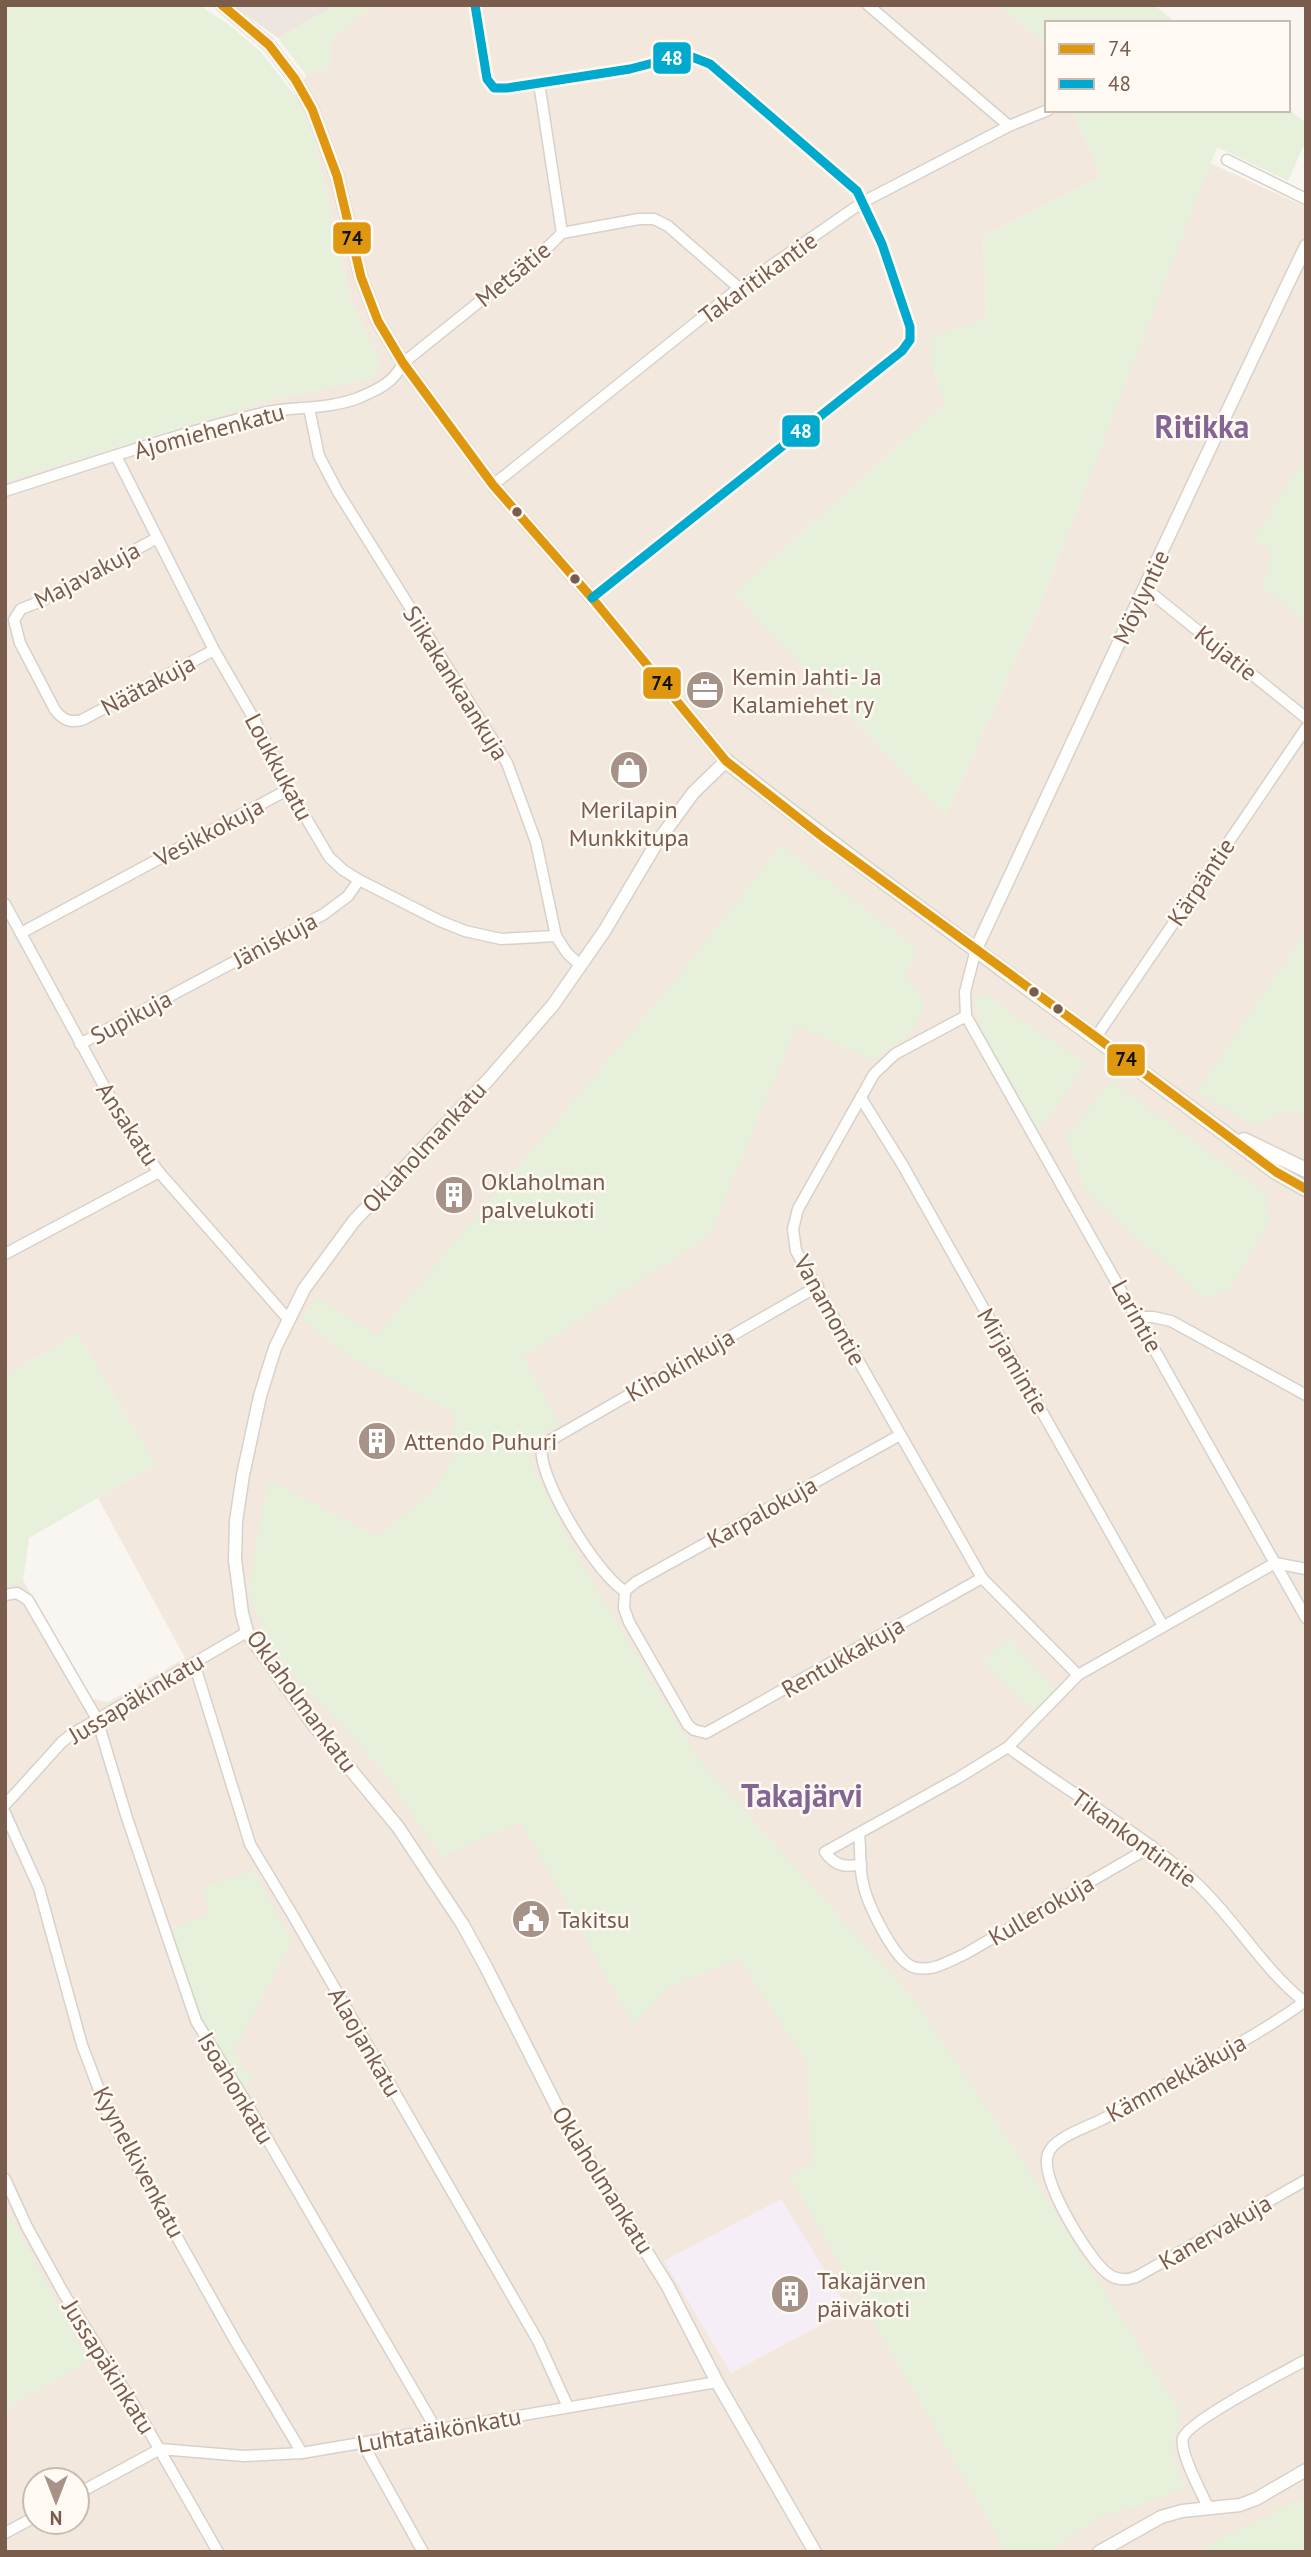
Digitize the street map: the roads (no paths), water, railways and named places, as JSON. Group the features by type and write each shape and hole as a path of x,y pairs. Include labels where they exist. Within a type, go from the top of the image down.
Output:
{"main road":[{"path":"726,761 830,842 1276,1172 1306,1189"},
{"path":"1218,1128 1306,1170"}],"street":[{"path":"222,5 269,45 295,79 312,109 337,176 361,277 378,321 403,363 493,485 593,598 726,761"},
{"path":"475,5 487,79 491,86 501,88 630,69 677,57 701,60 718,71 848,183 863,202 882,244 910,327 907,346 593,598"},
{"path":"868,5 1009,126"},
{"path":"539,83 562,233"},
{"name":"Takaritikantie","path":"493,485 739,288 863,202 1009,126 1045,111"},
{"path":"1227,160 1306,199"},
{"name":"Metsätie","path":"403,363 562,233 639,219 661,222 739,288"},
{"name":"Möylyntie","path":"976,949 1197,473 1306,246"},
{"name":"Ajomiehenkatu","path":"5,491 264,413 355,399 382,387 396,377 403,363"},
{"name":"Siikakankaankuja","path":"309,408 319,456 338,492 507,763 536,842 556,936 567,953 581,965"},
{"name":"Loukkukatu","path":"116,456 215,650 289,789 329,857 359,880 465,931 501,939 556,936"},
{"name":"Majavakuja","path":"82,720 68,721 55,710 16,635 14,620 17,613 157,538"},
{"name":"Kujatie","path":"1145,588 1306,718"},
{"name":"Näätakuja","path":"82,720 215,650"},
{"name":"Kärpäntie","path":"1096,1037 1306,727"},
{"name":"Oklaholmankatu","path":"726,761 693,793 656,844 553,1005 488,1080 354,1222 316,1271 288,1319 275,1348 260,1396 243,1475 236,1521 234,1560 247,1632 313,1724 398,1827 463,1925 561,2115 667,2284 717,2382 816,2552"},
{"name":"Vesikkokuja","path":"21,933 289,789"},
{"name":"Jäniskuja","path":"182,989 324,914 348,896 359,880"},
{"name":"Ansakatu","path":"5,904 129,1132 159,1172 288,1319"},
{"path":"966,1016 965,992 976,949"},
{"name":"Supikuja","path":"80,1044 182,989"},
{"name":"Vanamontie","path":"966,1016 895,1054 880,1067 803,1201 794,1223 796,1251 982,1578 1078,1675"},
{"name":"Larintie","path":"966,1016 1306,1618"},
{"name":"Mirjamintie","path":"861,1098 1163,1626"},
{"path":"5,1254 159,1172"},
{"name":"Kihokinkuja","path":"625,1591 609,1579 584,1548 543,1466 542,1445 818,1286"},
{"path":"1138,1317 1171,1321 1306,1395"},
{"name":"Karpalokuja","path":"625,1591 636,1582 900,1435"},
{"path":"859,1834 861,1864 848,1868 836,1864 825,1852 1008,1747 1078,1675 1275,1563 1306,1569"},
{"name":"Rentukkakuja","path":"625,1591 624,1608 629,1622 688,1725 702,1732 713,1731 982,1578"},
{"name":"Isoahonkatu","path":"5,1595 17,1593 28,1600 97,1719 134,1841 196,2021 250,2108 436,2429"},
{"name":"Jussapäkinkatu","path":"5,1805 62,1742 247,1632"},
{"name":"Alaojankatu","path":"194,1663 257,1859 292,1914 538,2341 568,2407"},
{"name":"Tikankontintie","path":"1008,1747 1152,1846 1211,1896 1274,1973 1305,2002"},
{"name":"Kyynelkivenkatu","path":"5,1813 39,1888 82,2045 109,2116 237,2344 302,2453"},
{"name":"Kullerokuja","path":"861,1864 865,1891 893,1948 909,1965 928,1968 940,1966 965,1954 1152,1846"},
{"name":"Kämmekkäkuja","path":"1123,2280 1112,2278 1102,2270 1067,2217 1051,2180 1048,2153 1069,2135 1222,2053 1305,2002"},
{"name":"Jussapäkinkatu","path":"5,2179 27,2227 64,2294 160,2449 218,2552"},
{"name":"Kanervakuja","path":"1123,2280 1138,2276 1306,2180"},
{"path":"1209,2509 1185,2455 1185,2434 1208,2415 1306,2360"},
{"name":"Luhtatäikönkatu","path":"160,2449 244,2456 302,2453 717,2382"},
{"path":"363,2444 422,2552"},
{"path":"91,2486 160,2449"},
{"path":"1099,2552 1161,2517 1182,2511 1240,2505 1256,2499 1306,2470"},
{"path":"5,2533 21,2524"}],"place":[{"name":"Kemin Jahti- Ja Kalamiehet ry","path":"705,690"},
{"name":"Merilapin Munkkitupa","path":"629,770"},
{"name":"Oklaholman palvelukoti","path":"454,1195"},
{"name":"Attendo Puhuri","path":"377,1441"},
{"name":"Takitsu","path":"531,1919"},
{"name":"Takajärven päiväkoti","path":"790,2294"}],"district":[{"name":"Ritikka","path":"1202,426"},
{"name":"Takajärvi","path":"802,1795"}]}
